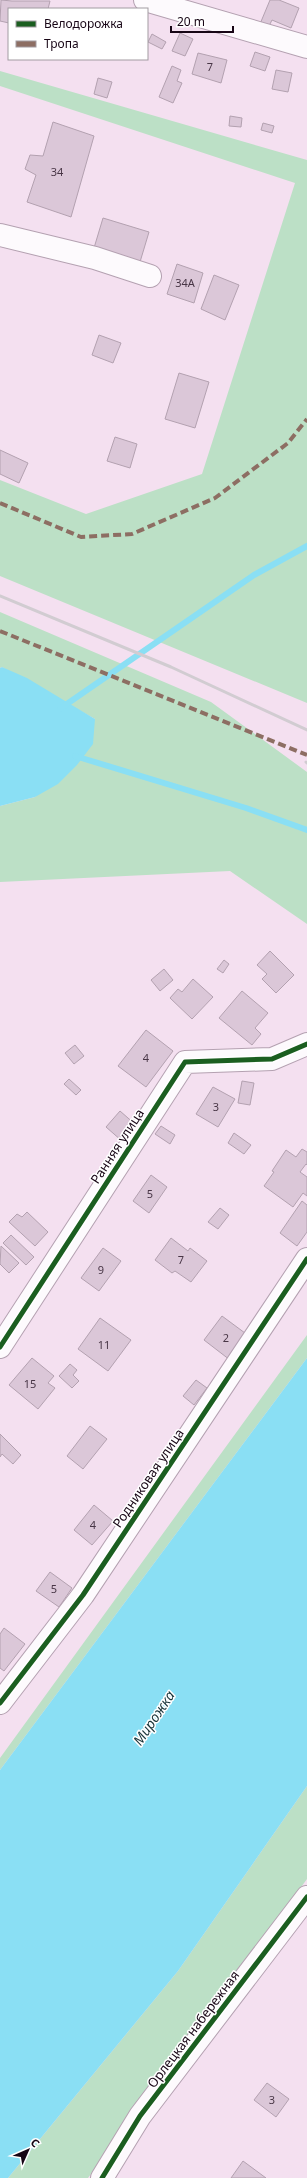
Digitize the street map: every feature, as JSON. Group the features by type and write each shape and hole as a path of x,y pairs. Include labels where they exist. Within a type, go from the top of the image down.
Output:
{"street":[{"path":"145,0 307,47"},
{"path":"0,235 95,258 150,276"},
{"name":"Ранняя улица","path":"0,1347 185,1062 272,1059 307,1044"},
{"name":"Родниковая улица","path":"0,1703 83,1595 307,1259"},
{"name":"Орлецкая набережная","path":"102,2178 140,2116 307,1897"}],"green space":[{"path":"0,71 307,160 307,703 0,576 0,480 86,514 202,474 295,183 0,86"},
{"path":"0,612 211,702 307,772 307,924 230,871 0,882 0,806 35,797 95,719 2,667 0,668"},
{"path":"307,1335 307,1358 0,1770 0,1758"},
{"path":"307,1786 307,1879 88,2178 8,2178 178,1971"}],"water":[{"path":"2,667 27,678 95,719 93,744 77,765 58,784 35,797 0,806 0,668"},
{"name":"Мирожка","path":"307,1358 307,1786 178,1971 8,2178 0,2178 0,1770"}],"building":[{"path":"1,0 50,1 48,8 8,8 8,23 0,21"},
{"path":"270,0 279,0 299,8 291,28 272,20 268,28 260,24"},
{"path":"180,33 193,39 185,56 172,51"},
{"path":"152,34 166,42 162,49 148,42"},
{"path":"255,52 270,57 265,71 250,66"},
{"path":"198,53 227,60 221,83 192,74"},
{"path":"172,66 181,70 177,81 182,83 173,103 159,97"},
{"path":"276,70 292,73 288,92 272,89"},
{"path":"98,78 112,82 107,98 94,94"},
{"path":"230,116 242,118 241,127 229,126"},
{"path":"53,122 94,136 71,217 27,202 36,175 25,169 30,155 43,156"},
{"path":"263,123 274,126 272,133 261,130"},
{"path":"103,218 149,232 140,262 94,248"},
{"path":"177,264 203,273 194,303 167,294"},
{"path":"214,275 239,285 225,320 201,309"},
{"path":"99,335 121,343 113,363 92,355"},
{"path":"179,373 209,382 195,428 165,419"},
{"path":"115,437 137,444 130,468 107,461"},
{"path":"0,450 28,463 19,483 0,474"},
{"path":"270,951 294,975 276,993 262,979 267,974 257,965"},
{"path":"224,960 229,964 223,973 217,969"},
{"path":"164,969 173,980 160,991 151,980"},
{"path":"193,979 213,997 192,1019 170,998 178,989 182,992"},
{"path":"242,991 268,1013 255,1028 261,1034 252,1045 219,1018"},
{"path":"146,1030 173,1051 146,1087 118,1066"},
{"path":"75,1045 84,1056 74,1064 65,1053"},
{"path":"69,1079 81,1090 76,1095 64,1084"},
{"path":"242,1081 254,1083 250,1105 238,1103"},
{"path":"213,1087 235,1099 218,1127 196,1114"},
{"path":"120,1111 136,1125 122,1141 106,1127"},
{"path":"161,1126 175,1135 170,1144 155,1134"},
{"path":"234,1133 251,1145 244,1154 228,1143"},
{"path":"302,1149 307,1152 307,1165 306,1164 300,1172 307,1177 307,1196 303,1193 293,1207 264,1186 274,1172 272,1171 286,1150 296,1157"},
{"path":"151,1175 167,1187 149,1213 133,1201"},
{"path":"302,1201 307,1205 307,1232 297,1246 280,1233"},
{"path":"220,1208 229,1215 218,1229 208,1222"},
{"path":"27,1212 48,1232 35,1246 9,1222 17,1214 22,1217"},
{"path":"11,1235 34,1257 26,1265 3,1243"},
{"path":"171,1238 188,1251 190,1248 207,1261 191,1282 175,1271 172,1273 155,1260"},
{"path":"1,1246 19,1263 9,1273 0,1264"},
{"path":"103,1248 121,1261 99,1291 81,1278"},
{"path":"222,1316 249,1336 230,1360 204,1340"},
{"path":"100,1318 131,1340 108,1371 78,1349"},
{"path":"32,1358 54,1376 48,1383 55,1388 38,1409 9,1385"},
{"path":"70,1364 77,1370 73,1375 79,1381 72,1388 59,1376"},
{"path":"196,1380 207,1388 194,1405 183,1396"},
{"path":"90,1426 107,1439 83,1469 67,1456"},
{"path":"0,1434 21,1455 13,1464 2,1454 0,1457"},
{"path":"94,1505 113,1521 92,1545 74,1530"},
{"path":"50,1572 72,1588 59,1607 36,1591"},
{"path":"4,1628 25,1644 4,1671 0,1668 0,1634"},
{"path":"267,2083 289,2099 276,2117 254,2100"},
{"path":"243,2161 266,2178 231,2178"}],"waterway":[{"path":"61,708 254,575 307,546"},
{"path":"75,756 246,808 307,830"}],"railway":[{"path":"0,596 171,667 307,730"}],"marked path":[{"path":"0,503 81,537 132,534 215,498 288,443 307,419"},
{"path":"0,631 307,755"}],"cycle path":[{"path":"0,1347 185,1062 272,1059 307,1044"},
{"path":"0,1703 83,1595 307,1259"},
{"path":"102,2178 140,2116 307,1897"}]}
